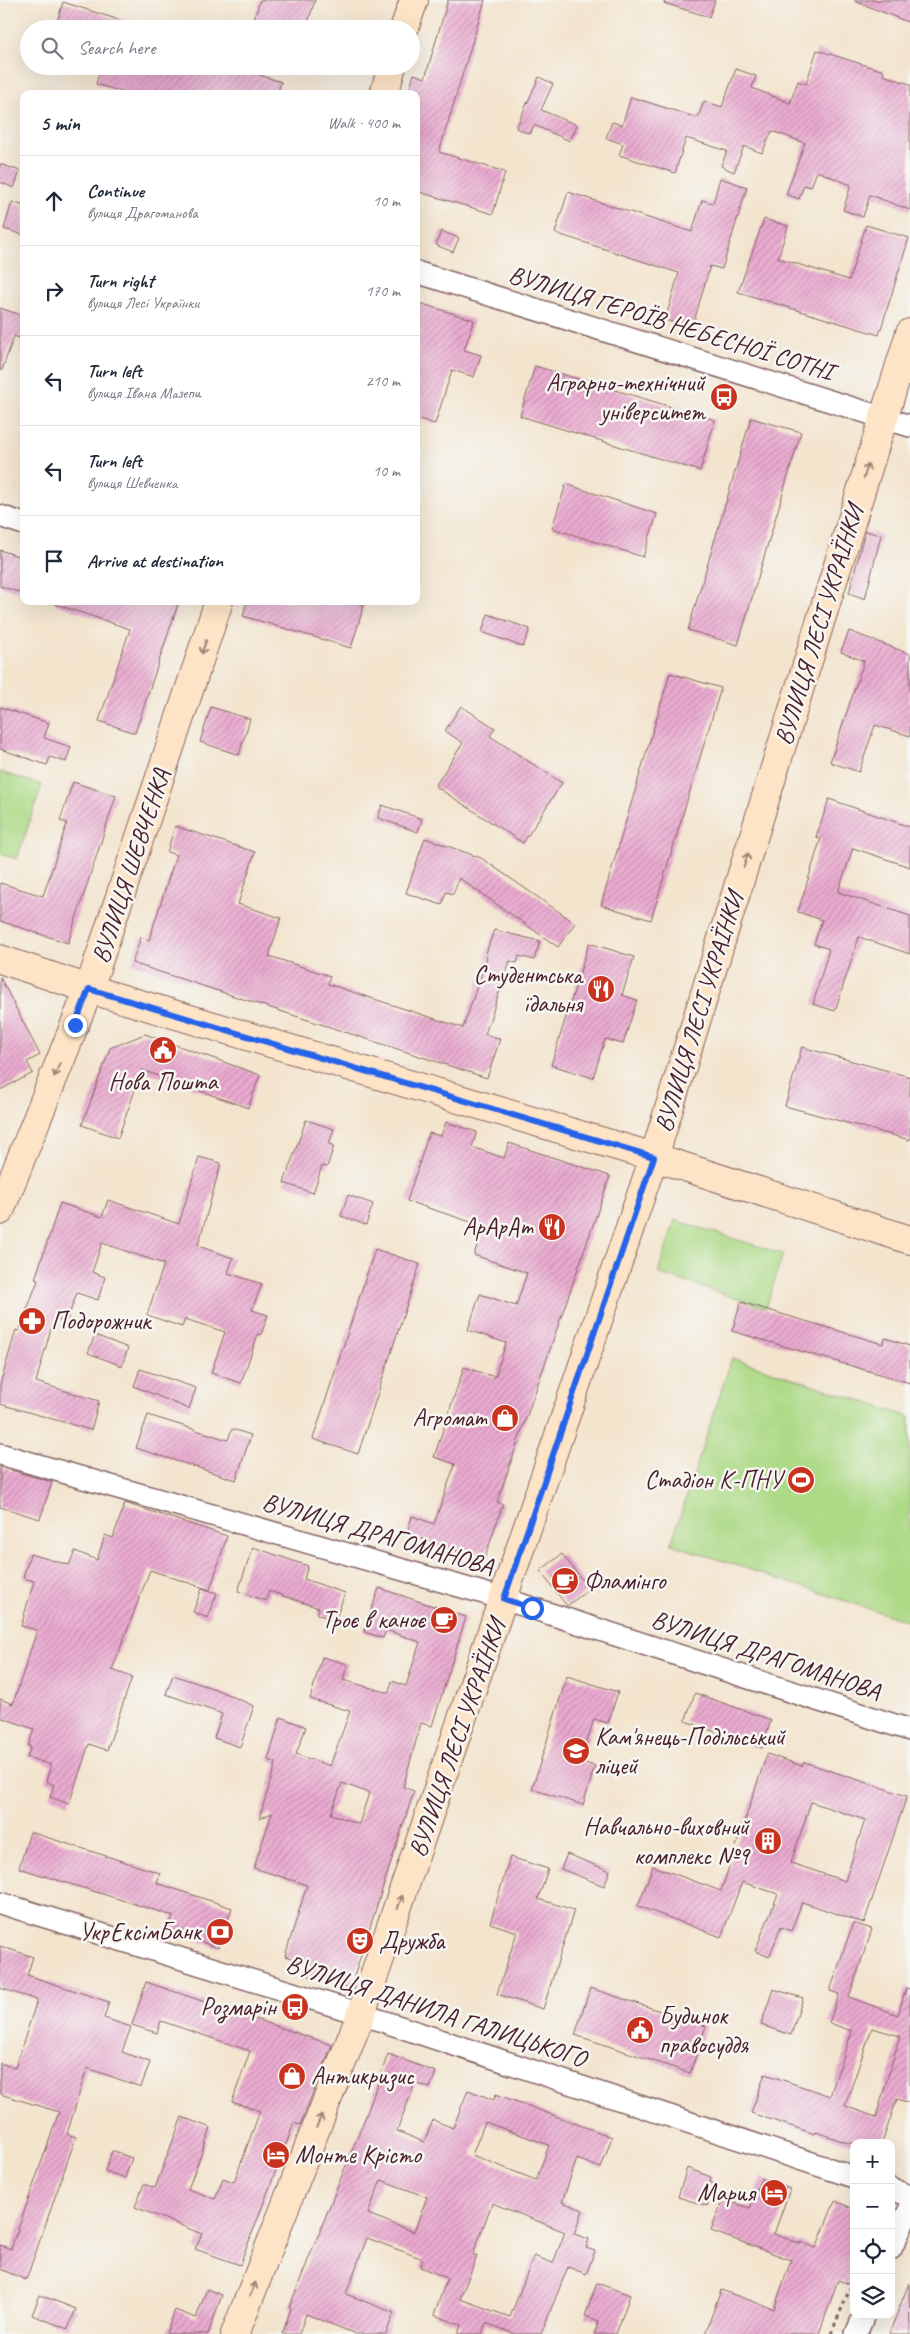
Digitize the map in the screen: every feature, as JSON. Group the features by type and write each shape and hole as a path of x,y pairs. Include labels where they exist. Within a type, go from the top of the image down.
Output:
{"street":[{"path":"407,20 414,0"},
{"path":"385,90 389,75"},
{"name":"ВУЛИЦЯ ГЕРОЇВ НЕБЕСНОЇ СОТНІ","path":"420,273 910,426"},
{"name":"ВУЛИЦЯ ЛЕСІ УКРАЇНКИ","path":"235,2334 362,2014 654,1157 910,333"},
{"path":"0,516 20,523"},
{"name":"ВУЛИЦЯ ШЕВЧЕНКА","path":"0,1211 89,989 218,605"},
{"path":"0,960 89,989 654,1157 910,1240"},
{"name":"ВУЛИЦЯ ДРАГОМАНОВА","path":"0,1454 504,1599 910,1730"},
{"name":"ВУЛИЦЯ ДАНИЛА ГАЛИЦЬКОГО","path":"0,1903 362,2014 850,2176"},
{"path":"895,2190 910,2196"},
{"path":"895,2240 910,2208"},
{"path":"856,2334 862,2319"}],"path":[{"path":"831,2334 850,2289"}],"green space":[{"path":"0,772 42,785 17,859 0,854"},
{"path":"675,1220 783,1254 766,1308 658,1273"},
{"name":"Стадіон К-ПНУ","path":"732,1358 910,1417 910,1622 671,1544"}],"building":[{"path":"260,0 315,0 309,20 254,20"},
{"path":"448,0 485,0 439,152 505,172 493,214 420,192 420,90 409,90 414,75 425,78"},
{"path":"665,0 715,0 709,17 664,3"},
{"path":"910,0 910,23 855,1"},
{"path":"63,2 119,20 58,20"},
{"path":"817,50 884,71 883,75 910,84 910,210 870,195 863,217 843,210 851,185 817,171 811,187 804,185 799,199 786,194 805,143 772,131 762,153 744,146 734,172 721,166 727,151 686,138 675,173 619,155 623,144 606,138 612,122 622,125 631,97 698,118 704,101 722,107 736,69 756,76 752,88 790,103 798,81 806,84"},
{"path":"98,75 260,75 281,82 278,90 115,90 96,84"},
{"path":"539,77 553,84 541,110 577,125 570,141 534,125 530,134 516,128"},
{"path":"0,164 20,171 14,188 0,182"},
{"path":"720,178 747,187 722,269 710,266 692,328 665,320 679,273 555,233 568,192 692,232 702,200 713,203"},
{"path":"12,202 20,205 20,234 4,229"},
{"path":"764,219 788,226 778,258 849,280 866,225 909,238 879,335 738,292"},
{"path":"441,231 459,238 453,252 436,245"},
{"path":"420,303 474,320 464,350 481,355 474,377 452,370 435,424 420,419"},
{"path":"0,308 20,315 20,338 14,336 2,370 0,370"},
{"path":"535,366 715,420 700,471 520,416"},
{"path":"751,418 801,432 738,645 688,630"},
{"path":"566,484 657,514 643,557 552,528"},
{"path":"865,531 881,535 865,599 849,593"},
{"path":"0,550 20,557 20,593 0,586"},
{"path":"58,605 178,605 135,733 99,721 130,629"},
{"path":"246,605 364,605 351,648 243,616"},
{"path":"488,614 530,629 523,647 482,632"},
{"path":"849,631 910,654 910,736 875,725 859,772 830,762 864,661 841,652"},
{"path":"670,673 721,688 651,920 601,905"},
{"path":"461,706 495,728 490,736 562,783 523,843 435,786 463,743 445,731"},
{"path":"0,707 49,723 44,738 71,747 66,762 50,757 47,765 0,749"},
{"path":"211,707 250,719 239,755 200,742"},
{"path":"73,782 116,796 68,943 0,921 0,883 43,896 67,823 60,821"},
{"path":"829,799 910,827 910,867 853,848 838,892 910,916 910,954 859,937 835,1011 813,1004 829,949 814,944 822,920 798,912 821,838 816,837"},
{"path":"382,805 422,819 418,832 378,818"},
{"path":"175,826 255,852 238,904 281,918 269,956 330,976 328,984 463,1028 494,930 540,941 534,960 519,956 517,963 510,961 485,1034 500,1039 487,1078 132,963 141,937 149,940 176,855 167,852"},
{"path":"425,838 481,858 575,923 558,947 459,878 453,894 446,892 442,905 406,893"},
{"path":"589,943 634,957 622,995 637,1000 623,1044 605,1039 593,1078 551,1065"},
{"path":"0,977 40,1055 27,1062 33,1073 0,1090"},
{"path":"145,1034 260,1075 248,1108 142,1070 118,1138 82,1125 110,1048"},
{"path":"802,1047 910,1077 910,1140 785,1106"},
{"path":"306,1120 334,1129 329,1144 334,1146 327,1167 322,1166 313,1193 284,1183"},
{"path":"446,1122 477,1132 472,1147 504,1158 509,1143 610,1176 497,1502 503,1504 484,1560 407,1534 412,1516 434,1524 455,1464 434,1457 464,1367 495,1377 506,1343 468,1330 480,1294 516,1306 527,1273 474,1255 483,1226 407,1201 429,1133 441,1136"},
{"path":"199,1157 221,1163 198,1246 233,1258 228,1273 262,1284 252,1310 268,1315 261,1335 258,1334 241,1383 211,1373 225,1332 185,1319 182,1327 147,1315 164,1264 102,1243 92,1272 105,1277 98,1300 77,1293 66,1323 54,1318 36,1382 99,1401 91,1430 0,1404 0,1385 16,1330 19,1331 38,1280 35,1279 60,1203 102,1217 108,1200 179,1224"},
{"path":"348,1195 373,1204 366,1225 341,1216"},
{"path":"375,1249 420,1264 358,1454 313,1439"},
{"path":"741,1302 883,1344 885,1338 910,1346 910,1383 732,1331"},
{"path":"95,1335 128,1348 122,1366 88,1353"},
{"path":"140,1369 196,1388 189,1409 134,1386"},
{"path":"148,1415 228,1440 232,1429 251,1435 236,1480 136,1448"},
{"path":"0,1467 52,1482 40,1519 0,1507"},
{"path":"125,1503 227,1536 210,1590 150,1570 112,1670 132,1677 107,1750 89,1744 69,1804 50,1797 54,1785 46,1781 51,1765 27,1757 31,1747 28,1746 34,1729 0,1717 0,1699 13,1704 37,1630 21,1626 34,1581 23,1578 30,1554 69,1565 75,1551 97,1560 105,1535 113,1538"},
{"path":"253,1547 308,1566 304,1579 345,1593 335,1621 317,1614 319,1608 269,1591 266,1601 238,1591"},
{"path":"562,1554 589,1589 567,1606 540,1571"},
{"path":"202,1588 217,1593 208,1618 193,1612"},
{"path":"379,1588 466,1617 432,1726 421,1723 403,1787 414,1791 350,1989 309,1976 312,1965 285,1956 307,1885 254,1868 272,1813 259,1819 276,1763 268,1760 281,1717 306,1727 296,1754 330,1766 350,1711 310,1699 322,1657 348,1664 343,1680 389,1693 392,1681 406,1686 420,1642 386,1630 383,1638 364,1632","holes":["342,1783 369,1793 359,1824 331,1814"]},
{"path":"173,1675 215,1689 254,1706 240,1747 214,1738 222,1714 166,1694"},
{"path":"567,1676 618,1692 608,1723 594,1719 581,1762 595,1766 583,1805 532,1789"},
{"path":"695,1693 771,1720 761,1748 685,1721"},
{"name":"Навчально-виховний комплекс №9","path":"767,1754 802,1766 804,1762 907,1796 864,1923 802,1902 791,1931 781,1927 769,1957 755,1951 778,1894 742,1882 721,1937 638,1906 653,1866 721,1891","holes":["811,1802 865,1820 845,1881 791,1863"]},
{"path":"30,1832 160,1873 157,1883 232,1908 218,1948 168,1930 173,1916 19,1868"},
{"path":"567,1854 610,1871 604,1886 561,1869"},
{"path":"510,1857 548,1869 538,1899 574,1910 543,2009 497,1994 517,1932 490,1923"},
{"path":"853,1923 872,1929 849,1997 898,2015 906,1988 910,1989 910,2103 897,2099 883,2139 850,2139 850,2143 848,2143 751,2113 765,2074 830,2096 852,2031 829,2023 839,1994 830,1991","holes":["872,2028 900,2036 876,2117 845,2106"]},
{"path":"0,1946 33,1957 27,1975 109,2002 104,2018 131,2027 122,2052 150,2062 141,2087 87,2068 67,2134 76,2137 26,2280 0,2269 0,2245 11,2249 59,2112 0,2094 0,2063 15,2068 37,2000 0,1988"},
{"path":"146,1982 332,2045 300,2125 294,2123 240,2265 195,2249 202,2234 135,2207 144,2184 155,2188 182,2117 211,2128 188,2189 215,2199 223,2178 234,2182 260,2111 232,2102 250,2051 161,2021 157,2033 132,2025"},
{"name":"Будинок правосуддя","path":"590,1988 706,2026 690,2073 575,2035"},
{"path":"773,1989 803,1998 791,2035 761,2025"},
{"path":"388,2054 436,2072 430,2088 415,2083 397,2131 424,2142 433,2120 453,2128 468,2090 494,2100 496,2094 612,2137 601,2168 577,2159 562,2202 583,2210 574,2234 589,2239 586,2248 595,2251 586,2274 568,2267 541,2334 515,2334 486,2323 482,2334 458,2334 461,2325 434,2315 447,2278 420,2267 423,2259 367,2238 346,2294 394,2313 386,2334 356,2334 306,2314 299,2334 282,2334 291,2309 289,2308 369,2108","holes":["485,2122 549,2145 536,2180 472,2155","381,2180 427,2197 414,2232 368,2214","492,2203 565,2232 553,2263 534,2256 510,2317 460,2299 477,2256 473,2255"]},
{"path":"112,2151 132,2158 125,2178 105,2171"},
{"path":"687,2168 711,2177 710,2182 714,2184 707,2206 678,2197"},
{"path":"761,2178 790,2189 774,2234 816,2248 835,2201 850,2207 850,2279 848,2284 838,2280 819,2334 705,2334 721,2290 774,2309 791,2260 711,2231 723,2199 750,2208"},
{"path":"597,2283 630,2295 616,2334 594,2334 599,2321 585,2316"},
{"path":"909,2283 910,2334 889,2334"},
{"path":"207,2289 222,2295 208,2334 166,2334 175,2310 196,2318"},
{"path":"40,2295 76,2309 68,2329 32,2315"}],"place":[{"name":"Аграрно-технічний університет","path":"724,397"},
{"name":"Студентська їдальня","path":"601,989"},
{"name":"Нова Пошта","path":"163,1050"},
{"name":"АрАрАт","path":"552,1227"},
{"name":"Подорожник","path":"32,1321"},
{"name":"Агромат","path":"505,1418"},
{"name":"Стадіон К-ПНУ","path":"801,1480"},
{"name":"Фламінго","path":"565,1581"},
{"name":"Троє в каноє","path":"444,1620"},
{"name":"Кам'янець-Подільський ліцей","path":"576,1751"},
{"name":"Навчально-виховний комплекс №9","path":"768,1841"},
{"name":"УкрЕксімБанк","path":"220,1932"},
{"name":"Дружба","path":"360,1941"},
{"name":"Розмарін","path":"295,2007"},
{"name":"Будинок правосуддя","path":"640,2030"},
{"name":"Антикризис","path":"292,2076"},
{"name":"Монте Крісто","path":"276,2155"},
{"name":"Мария","path":"774,2193"}],"route":[{"path":"75,1025 89,989 654,1157 504,1599 532,1608"}]}
